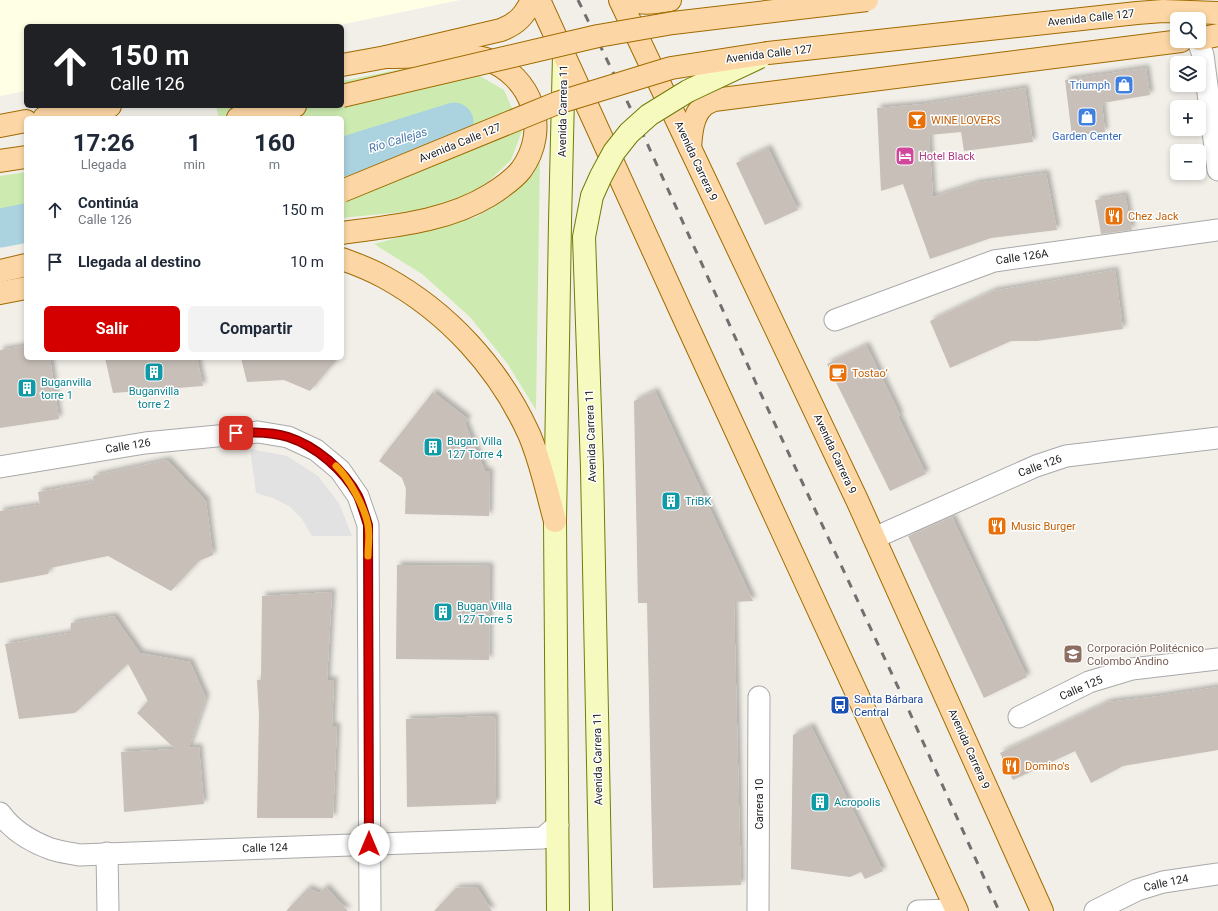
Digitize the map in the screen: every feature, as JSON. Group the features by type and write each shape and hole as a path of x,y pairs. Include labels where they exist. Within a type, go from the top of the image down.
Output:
{"main road":[{"path":"344,65 386,57 508,28 523,16 532,0"},
{"path":"539,0 718,393 957,910"},
{"name":"Avenida Carrera 9","path":"620,0 874,538 1042,911"},
{"path":"631,0 639,3 646,3 670,0"},
{"path":"344,96 621,31 673,23 867,0"},
{"name":"Avenida Calle 127","path":"344,190 557,103 671,68 768,53 1137,13 1170,11 1218,13"},
{"path":"1206,38 1218,35"},
{"path":"690,148 691,135 697,113 703,106 714,100 1170,42"},
{"name":"Avenida Carrera 11","path":"601,911 592,468 584,237 592,196 614,152 628,133 649,115 688,91 768,53"},
{"name":"Avenida Carrera 11","path":"558,911 558,854 550,832 564,55"},
{"path":"344,233 388,227 427,219 463,209 490,195 508,183 520,171 529,156 534,140 535,117 529,96 512,74 499,65 485,59 470,56 386,57"},
{"path":"55,116 99,108"},
{"path":"248,116 286,108"},
{"path":"0,126 24,121"},
{"path":"344,260 383,277 420,300 454,328 484,360 509,396 529,435 543,477 555,521"},
{"path":"0,271 24,265"},
{"path":"0,293 24,288"}],"street":[{"path":"1137,13 1170,21"},
{"path":"1201,48 1203,55 1218,170"},
{"name":"Calle 126A","path":"835,320 994,261 1218,230"},
{"name":"Calle 126","path":"0,467 145,442 258,432 288,437 316,450 340,470 358,496 368,525 370,911"},
{"name":"Calle 126","path":"874,538 1036,466 1066,456 1218,438"},
{"name":"Calle 125","path":"1019,717 1089,682 1132,669 1218,658"},
{"name":"Carrera 10","path":"758,911 759,697"},
{"name":"Calle 124","path":"0,813 4,819 26,837 52,849 79,854 369,844 550,832"},
{"path":"107,853 108,911"},
{"name":"Calle 124","path":"1094,911 1137,890 1163,882 1218,874"},
{"path":"918,911 957,910"}],"shaded area":[{"path":"0,0 460,0 344,24 24,24 24,91 0,96"},
{"path":"250,449 287,456 318,476 339,503 352,536 312,536 302,519 289,506 273,498 256,493"}],"green space":[{"path":"426,64 473,72 504,90 522,131 511,160 476,193 422,210 344,218 344,116 218,116 216,108 344,108 344,81"},
{"path":"540,158 536,410 507,363 470,317 422,274 374,244 476,217 508,198"},
{"path":"24,172 24,241 0,246 0,176"}],"building":[{"path":"1146,68 1150,95 1102,103 1105,132 1072,136 1065,80"},
{"path":"1025,88 1033,142 964,151 961,132 929,135 933,197 976,183 1046,173 1057,230 991,238 930,259 903,184 881,191 877,108 924,104"},
{"path":"768,148 798,210 765,225 736,163"},
{"name":"Chez Jack","path":"1125,195 1132,230 1101,234 1095,200"},
{"path":"1115,270 1123,329 1037,341 1011,341 950,368 930,321 993,291"},
{"path":"866,345 900,415 898,416 926,474 890,491 827,364"},
{"name":"Buganvilla torre 1","path":"24,346 24,360 50,360 59,419 0,428 0,350"},
{"name":"Buganvilla torre 2","path":"105,360 197,360 203,386 113,393"},
{"path":"242,360 336,360 310,391 284,380 247,382"},
{"path":"655,391 753,601 734,602 741,885 653,888 647,603 638,603 634,401"},
{"name":"Bugan Villa 127 Torre 4","path":"433,392 468,419 465,423 485,471 490,471 489,516 405,514 406,489 402,478 379,461"},
{"path":"167,460 206,501 213,555 199,561 171,591 108,556 50,568 48,574 0,583 0,511 40,505 38,492 94,482 93,476"},
{"path":"952,517 1027,677 984,698 908,536"},
{"name":"Bugan Villa 127 Torre 5","path":"397,565 490,566 489,660 396,659"},
{"path":"332,592 327,680 334,680 332,726 337,726 333,818 257,818 259,715 257,680 261,680 262,596"},
{"path":"114,616 140,653 190,662 206,698 189,748 199,747 204,804 124,812 121,752 175,749 137,713 148,701 128,664 75,713 19,719 5,644 70,633 71,623"},
{"path":"1218,687 1218,750 1123,766 1091,783 1075,751 1013,780 1000,753 1108,702"},
{"path":"495,716 496,804 407,807 406,719"},
{"name":"Acropolis","path":"811,726 883,871 865,879 861,872 850,877 791,869 793,735"},
{"path":"326,887 348,911 286,911 308,888 319,893"},
{"path":"477,887 492,911 434,911 456,888"}],"waterway":[{"name":"Río Callejas","path":"344,156 454,122"},
{"name":"Río Callejas","path":"0,228 24,223"}],"railway":[{"path":"578,0 641,130 760,392 905,702 999,911"}],"slow traffic":[{"path":"336,466 358,496 368,525 368,556"}],"place":[{"name":"Triumph","path":"1124,85"},
{"name":"Garden Center","path":"1087,117"},
{"name":"WINE LOVERS","path":"917,120"},
{"name":"Hotel Black","path":"905,156"},
{"name":"Chez Jack","path":"1114,216"},
{"name":"Buganvilla torre 2","path":"154,372"},
{"name":"Tostao’","path":"838,373"},
{"name":"Buganvilla torre 1","path":"27,388"},
{"name":"Bugan Villa 127 Torre 4","path":"433,447"},
{"name":"TriBK","path":"671,501"},
{"name":"Music Burger","path":"997,526"},
{"name":"Bugan Villa 127 Torre 5","path":"443,612"},
{"name":"Corporación Politécnico Colombo Andino","path":"1073,654"},
{"name":"Santa Bárbara Central","path":"840,705"},
{"name":"Domino's","path":"1011,766"},
{"name":"Acropolis","path":"820,802"}],"route":[{"path":"236,433 258,432 288,437 316,450 340,470 358,496 368,525 369,844"}]}
